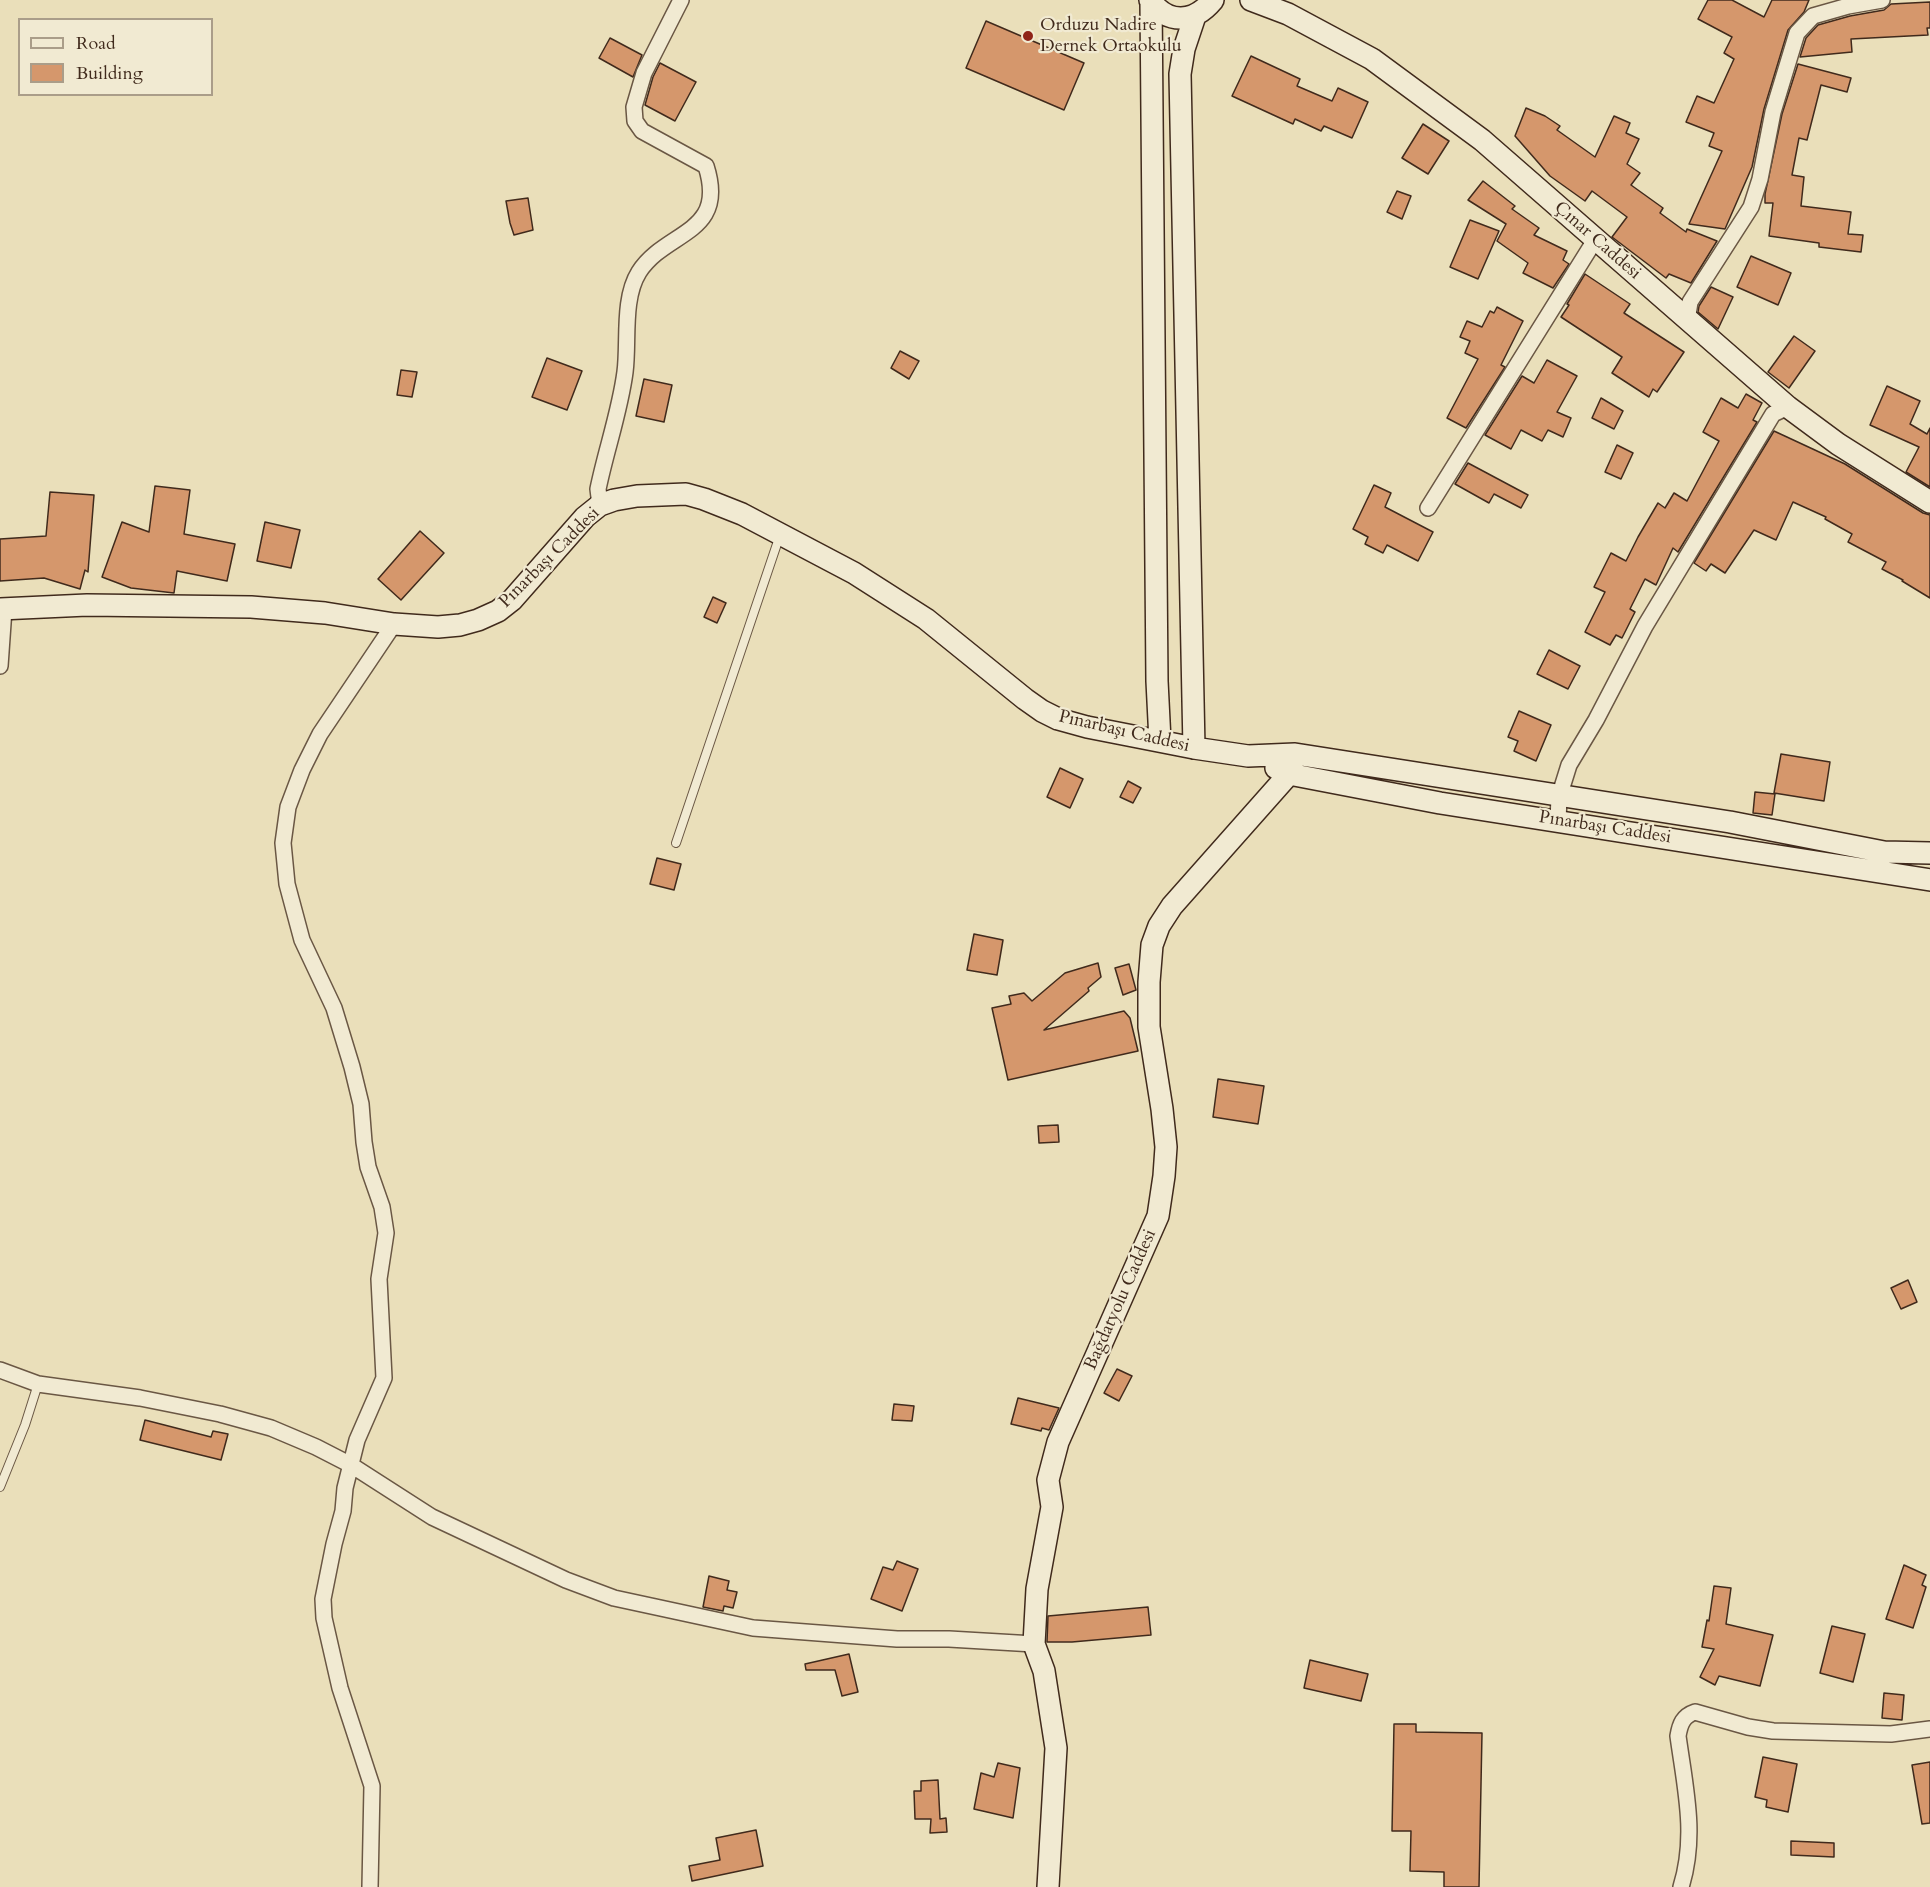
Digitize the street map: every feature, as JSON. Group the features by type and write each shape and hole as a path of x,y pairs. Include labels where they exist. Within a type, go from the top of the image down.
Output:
{"street":[{"path":"600,506 598,489 626,371 626,331 630,298 638,273 648,261 702,219 708,207 711,189 706,166 642,131 635,121 634,107 644,73 681,0"},
{"path":"1151,1 1159,11 1171,17 1183,18 1206,9 1213,0"},
{"name":"Çınar Caddesi","path":"1251,0 1288,14 1372,59 1482,140 1788,407 1838,444 1930,502"},
{"path":"1687,321 1690,302 1751,207 1760,179 1773,112 1797,33 1814,16 1848,6 1882,0"},
{"path":"1151,1 1157,681 1160,741"},
{"path":"1194,748 1180,74 1184,49 1195,15"},
{"path":"1428,508 1595,240"},
{"path":"1558,821 1559,797 1569,765 1596,720 1645,626 1773,414 1788,407"},
{"name":"Pınarbaşı Caddesi","path":"2,609 87,604 250,607 325,613 394,624 438,627 460,625 498,611 512,600 585,517 600,506 614,500 637,496 686,494 733,510 854,573 926,619 1042,711 1058,719 1086,727 1194,748 1292,764 1559,797 1730,822 1884,852 1930,853"},
{"path":"0,666 2,609"},
{"path":"370,1887 372,1786 340,1688 324,1618 323,1599 357,1440 384,1378 379,1279 386,1233 382,1207 368,1167 361,1104 352,1066 334,1008 302,940 286,884 283,843 288,807 306,761 320,734 394,624"},
{"name":"Pınarbaşı Caddesi","path":"1292,764 1440,803 1930,880"},
{"name":"Bağdatyolu Caddesi","path":"1048,1887 1056,1748 1044,1671 1034,1644 1037,1589 1052,1507 1048,1480 1059,1442 1158,1216 1166,1148 1149,1027 1152,945 1159,926 1172,906 1292,764"},
{"path":"0,1370 38,1384 140,1398 220,1414 271,1428 351,1465 432,1517 566,1580 614,1598 753,1628 897,1639 949,1639 1034,1644"},
{"path":"1681,1887 1687,1867 1690,1820 1678,1736 1680,1726 1687,1715 1695,1712 1748,1727 1773,1731 1891,1734 1930,1729"}],"lane":[{"path":"676,843 781,533"},
{"path":"0,1487 25,1425 38,1384"}],"building":[{"path":"1708,0 1732,0 1764,17 1772,0 1809,0 1804,12 1788,30 1764,109 1752,167 1725,229 1689,224 1722,151 1709,146 1714,133 1686,122 1697,96 1714,103 1734,59 1724,53 1732,37 1698,19"},
{"path":"1930,2 1928,35 1851,39 1852,52 1800,57 1806,38 1818,25 1884,10 1891,4"},
{"path":"986,21 1084,63 1064,110 966,68"},
{"path":"610,38 642,55 633,77 599,58"},
{"path":"1251,56 1300,79 1297,86 1332,101 1338,88 1368,102 1352,138 1324,126 1321,131 1295,119 1293,124 1232,96"},
{"path":"660,63 696,82 675,121 645,105 653,77"},
{"path":"1798,64 1851,78 1847,92 1821,85 1807,140 1799,138 1792,175 1804,177 1801,206 1851,212 1848,234 1863,235 1861,252 1819,247 1819,243 1769,236 1773,203 1765,203 1765,194 1782,114"},
{"path":"1526,108 1545,116 1560,126 1557,130 1595,157 1614,116 1630,123 1626,133 1639,139 1627,164 1640,173 1631,185 1663,208 1660,213 1686,232 1687,229 1717,241 1691,283 1669,274 1666,278 1612,237 1627,217 1592,191 1585,201 1550,176 1515,136"},
{"path":"1423,124 1449,141 1428,174 1402,158"},
{"path":"1483,181 1515,206 1512,209 1539,228 1534,235 1567,251 1563,260 1569,264 1553,288 1523,273 1528,263 1497,241 1506,224 1468,200"},
{"path":"1397,191 1411,196 1402,219 1387,212"},
{"path":"528,198 533,230 514,235 506,201"},
{"path":"1470,220 1499,231 1478,279 1450,267"},
{"path":"1751,256 1791,273 1778,305 1737,287"},
{"path":"1585,274 1630,304 1624,313 1684,352 1657,392 1653,389 1649,397 1612,373 1622,357 1561,317"},
{"path":"1711,287 1733,297 1718,329 1698,312 1699,306"},
{"path":"1497,307 1523,321 1501,365 1505,367 1466,428 1447,418 1478,359 1465,353 1470,341 1460,337 1467,321 1482,327 1490,311 1494,313"},
{"path":"1794,336 1815,351 1789,388 1768,372"},
{"path":"900,351 919,361 909,379 891,368"},
{"path":"547,358 582,371 567,410 532,397"},
{"path":"1547,360 1577,376 1557,412 1571,418 1563,437 1548,430 1542,441 1521,430 1511,449 1485,435 1522,376 1534,383"},
{"path":"401,370 417,372 412,397 397,395"},
{"path":"644,379 672,385 664,422 636,416"},
{"path":"1887,386 1920,401 1910,424 1927,434 1930,428 1930,487 1906,472 1919,447 1870,425"},
{"path":"1746,394 1762,403 1753,420 1757,422 1678,552 1673,548 1656,585 1645,579 1630,609 1635,612 1622,638 1616,635 1610,645 1585,632 1605,592 1594,587 1611,553 1626,561 1658,503 1665,508 1674,493 1687,501 1719,441 1703,432 1721,398 1738,408"},
{"path":"1601,398 1623,411 1614,429 1592,418"},
{"path":"1774,431 1845,464 1923,513 1930,515 1930,598 1882,569 1886,562 1848,542 1852,534 1825,519 1826,517 1793,502 1776,540 1754,530 1725,573 1711,564 1706,571 1694,563"},
{"path":"1617,445 1633,453 1621,479 1605,472"},
{"path":"1468,463 1528,495 1521,508 1494,494 1489,503 1455,484"},
{"path":"1374,485 1391,493 1385,507 1433,532 1418,561 1387,545 1383,553 1365,544 1368,537 1353,529"},
{"path":"155,486 190,490 184,534 235,544 227,581 177,571 174,593 131,588 102,577 122,522 149,532"},
{"path":"50,492 94,495 88,572 85,570 80,589 44,578 0,581 0,539 46,536"},
{"path":"265,522 300,530 291,568 257,561"},
{"path":"420,531 444,553 401,600 378,579"},
{"path":"713,597 726,603 717,623 704,617"},
{"path":"1549,650 1580,666 1568,689 1537,674"},
{"path":"1519,711 1551,725 1536,761 1514,751 1518,741 1508,737"},
{"path":"1781,754 1830,762 1824,801 1774,793"},
{"path":"1060,768 1083,779 1070,808 1047,797"},
{"path":"1128,781 1141,788 1133,803 1120,797"},
{"path":"1755,792 1775,794 1772,815 1753,813"},
{"path":"657,858 681,864 674,890 650,884"},
{"path":"974,934 1003,940 997,975 967,970"},
{"path":"1098,963 1101,977 1088,988 1089,991 1044,1030 1124,1011 1130,1018 1138,1051 1008,1080 992,1008 1011,1004 1009,996 1024,993 1032,1001 1065,973"},
{"path":"1129,964 1136,990 1123,995 1115,968"},
{"path":"1218,1079 1264,1086 1258,1124 1213,1117"},
{"path":"1058,1125 1059,1142 1039,1143 1038,1126"},
{"path":"1908,1280 1917,1302 1901,1309 1891,1288"},
{"path":"1117,1369 1132,1376 1119,1401 1104,1393"},
{"path":"1018,1398 1059,1408 1049,1430 1042,1428 1041,1431 1011,1424"},
{"path":"894,1404 914,1406 912,1421 892,1420"},
{"path":"145,1420 211,1437 213,1431 228,1434 221,1460 140,1440"},
{"path":"897,1561 918,1569 902,1611 871,1599 883,1567 893,1570"},
{"path":"1904,1565 1926,1575 1922,1585 1926,1587 1913,1628 1886,1619"},
{"path":"709,1576 729,1581 727,1590 737,1592 733,1608 724,1606 723,1611 703,1607"},
{"path":"1714,1586 1731,1588 1726,1624 1773,1635 1760,1686 1719,1676 1715,1685 1700,1677 1714,1649 1702,1647 1707,1620 1709,1621"},
{"path":"1148,1607 1151,1635 1047,1642 1048,1616"},
{"path":"1832,1626 1865,1634 1853,1682 1820,1673"},
{"path":"849,1654 858,1692 842,1696 835,1670 806,1670 805,1664"},
{"path":"1310,1660 1368,1674 1361,1701 1304,1688"},
{"path":"1884,1693 1904,1695 1902,1720 1882,1718"},
{"path":"1394,1724 1416,1724 1416,1732 1482,1733 1479,1887 1444,1887 1444,1872 1410,1871 1411,1831 1392,1831"},
{"path":"1763,1757 1797,1764 1788,1812 1766,1807 1767,1800 1755,1797"},
{"path":"1930,1762 1930,1823 1922,1824 1912,1765"},
{"path":"998,1763 1020,1768 1013,1818 974,1809 981,1773 994,1777"},
{"path":"938,1780 940,1819 946,1818 947,1832 930,1833 931,1819 915,1819 914,1791 921,1791 921,1781"},
{"path":"756,1830 763,1866 692,1881 689,1866 720,1860 716,1838"},
{"path":"1791,1841 1834,1843 1834,1857 1791,1855"}],"place":[{"name":"Orduzu Nadire Dernek Ortaokulu","path":"1028,36"}]}
